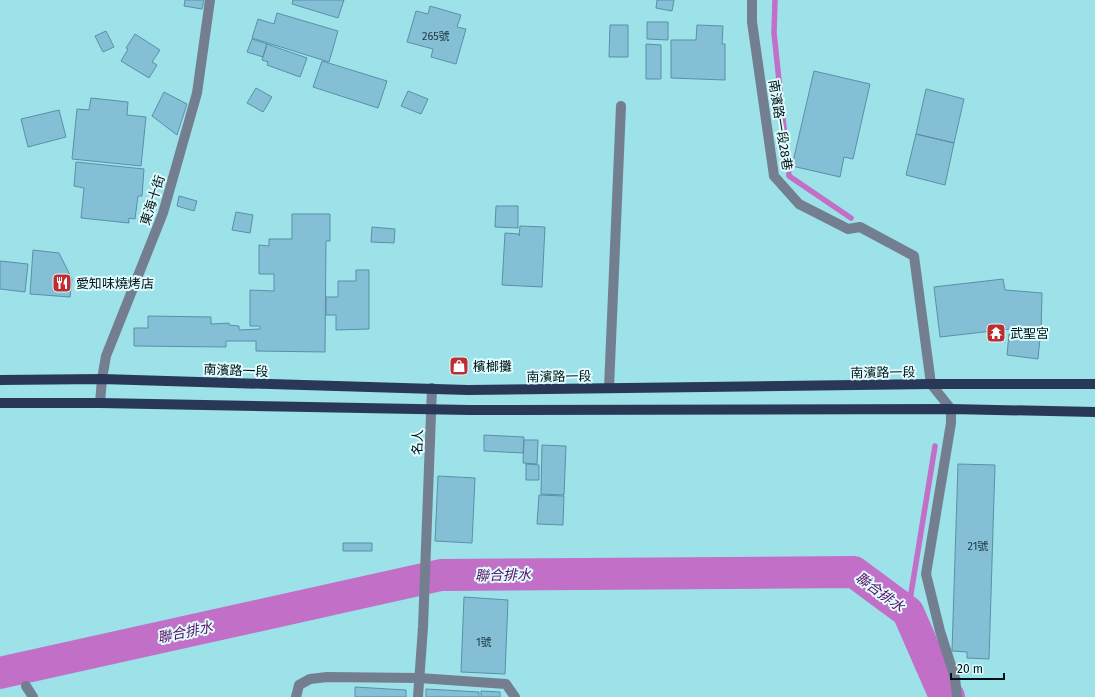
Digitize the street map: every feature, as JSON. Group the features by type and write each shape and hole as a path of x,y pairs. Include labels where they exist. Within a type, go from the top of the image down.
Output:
{"main road":[{"name":"南濱路一段","path":"0,380 102,379 468,390 931,384 1095,384"},
{"path":"0,404 100,403 432,409 951,409 1095,412"}],"street":[{"name":"東海十街","path":"100,403 106,356 163,213 197,93 210,0"},
{"name":"南濱路一段28巷","path":"752,0 752,22 774,176 799,204 848,229 860,227 914,256 931,384"},
{"path":"609,388 621,106"},
{"path":"931,384 951,409 951,423 926,574 940,631 955,678 957,697"},
{"name":"名人","path":"419,678 429,498 432,388"},
{"path":"296,697 299,685 310,679 327,677 419,678 506,684 515,697"},
{"path":"418,697 419,678"},
{"path":"26,686 33,697"}],"building":[{"path":"185,0 204,0 202,9 184,6"},
{"path":"293,0 344,0 338,18 292,4"},
{"path":"657,0 674,0 672,11 656,8"},
{"path":"430,6 461,15 457,27 466,29 456,64 431,57 433,49 407,42 416,11 428,14"},
{"path":"277,13 338,31 329,62 252,38 258,19 274,24"},
{"path":"647,22 668,22 668,40 647,39"},
{"path":"610,25 628,25 628,57 609,57"},
{"path":"697,25 723,26 722,44 725,44 725,80 671,78 671,40 696,40"},
{"path":"106,31 114,47 103,52 95,36"},
{"path":"135,34 160,50 152,62 157,65 149,78 121,61 128,49 126,48"},
{"path":"252,39 267,44 263,57 247,52"},
{"path":"267,44 307,58 300,77 267,65 268,62 262,60"},
{"path":"646,44 661,45 661,79 646,79"},
{"path":"322,61 387,81 378,108 313,87"},
{"path":"814,71 870,84 853,159 844,157 840,177 792,166"},
{"path":"256,88 272,97 263,112 247,103"},
{"path":"926,89 964,99 954,143 916,134"},
{"path":"408,91 428,99 421,114 401,106"},
{"path":"164,92 187,104 177,135 152,116"},
{"path":"91,98 128,102 127,115 146,117 141,166 72,159 77,109 89,110"},
{"path":"59,110 66,137 28,147 21,119"},
{"path":"916,134 954,143 945,185 906,175"},
{"path":"76,162 144,169 142,196 138,196 135,219 129,218 129,223 81,218 84,188 74,186"},
{"path":"179,196 197,201 194,211 177,206"},
{"path":"496,206 518,206 518,228 495,227"},
{"path":"236,212 253,215 250,233 232,230"},
{"path":"292,214 330,214 330,241 326,241 325,352 256,351 256,341 226,341 226,347 134,346 134,328 148,328 148,316 211,317 211,324 229,323 229,325 239,326 239,330 260,329 260,326 250,326 250,290 274,291 274,274 259,274 259,245 269,246 269,239 292,239"},
{"path":"520,226 545,227 542,287 502,285 505,233 519,234 519,236"},
{"path":"372,227 395,229 394,243 371,242"},
{"path":"33,250 59,253 72,279 70,297 30,294"},
{"path":"0,261 28,264 25,292 0,289"},
{"path":"356,270 369,270 369,329 336,330 336,315 326,315 326,297 338,297 338,281 356,281"},
{"path":"1003,279 1005,290 1042,293 1041,334 1010,329 940,337 934,287"},
{"path":"1009,334 1040,338 1038,359 1007,355"},
{"path":"484,435 524,437 523,453 484,451"},
{"path":"524,440 538,440 537,464 523,463"},
{"path":"542,445 566,446 564,495 541,494"},
{"path":"526,464 539,465 539,480 526,480"},
{"path":"958,464 995,465 989,659 967,658 967,652 952,651"},
{"path":"438,476 475,478 472,543 435,541"},
{"path":"539,495 564,496 563,525 537,524"},
{"path":"343,543 372,543 372,551 343,551"},
{"path":"464,597 508,600 505,674 461,672"},
{"path":"355,687 406,690 406,697 355,697"},
{"path":"426,689 479,692 479,697 426,697"},
{"path":"481,691 500,692 500,697 481,697"}],"waterway":[{"path":"775,0 774,33 789,176 851,218"},
{"path":"908,612 935,446"},
{"name":"聯合排水","path":"0,673 441,575 854,572 908,612 943,692 949,697"}],"place":[{"name":"愛知味燒烤店","path":"62,283"},
{"name":"武聖宮","path":"996,333"},
{"name":"檳榔攤","path":"459,366"}]}
